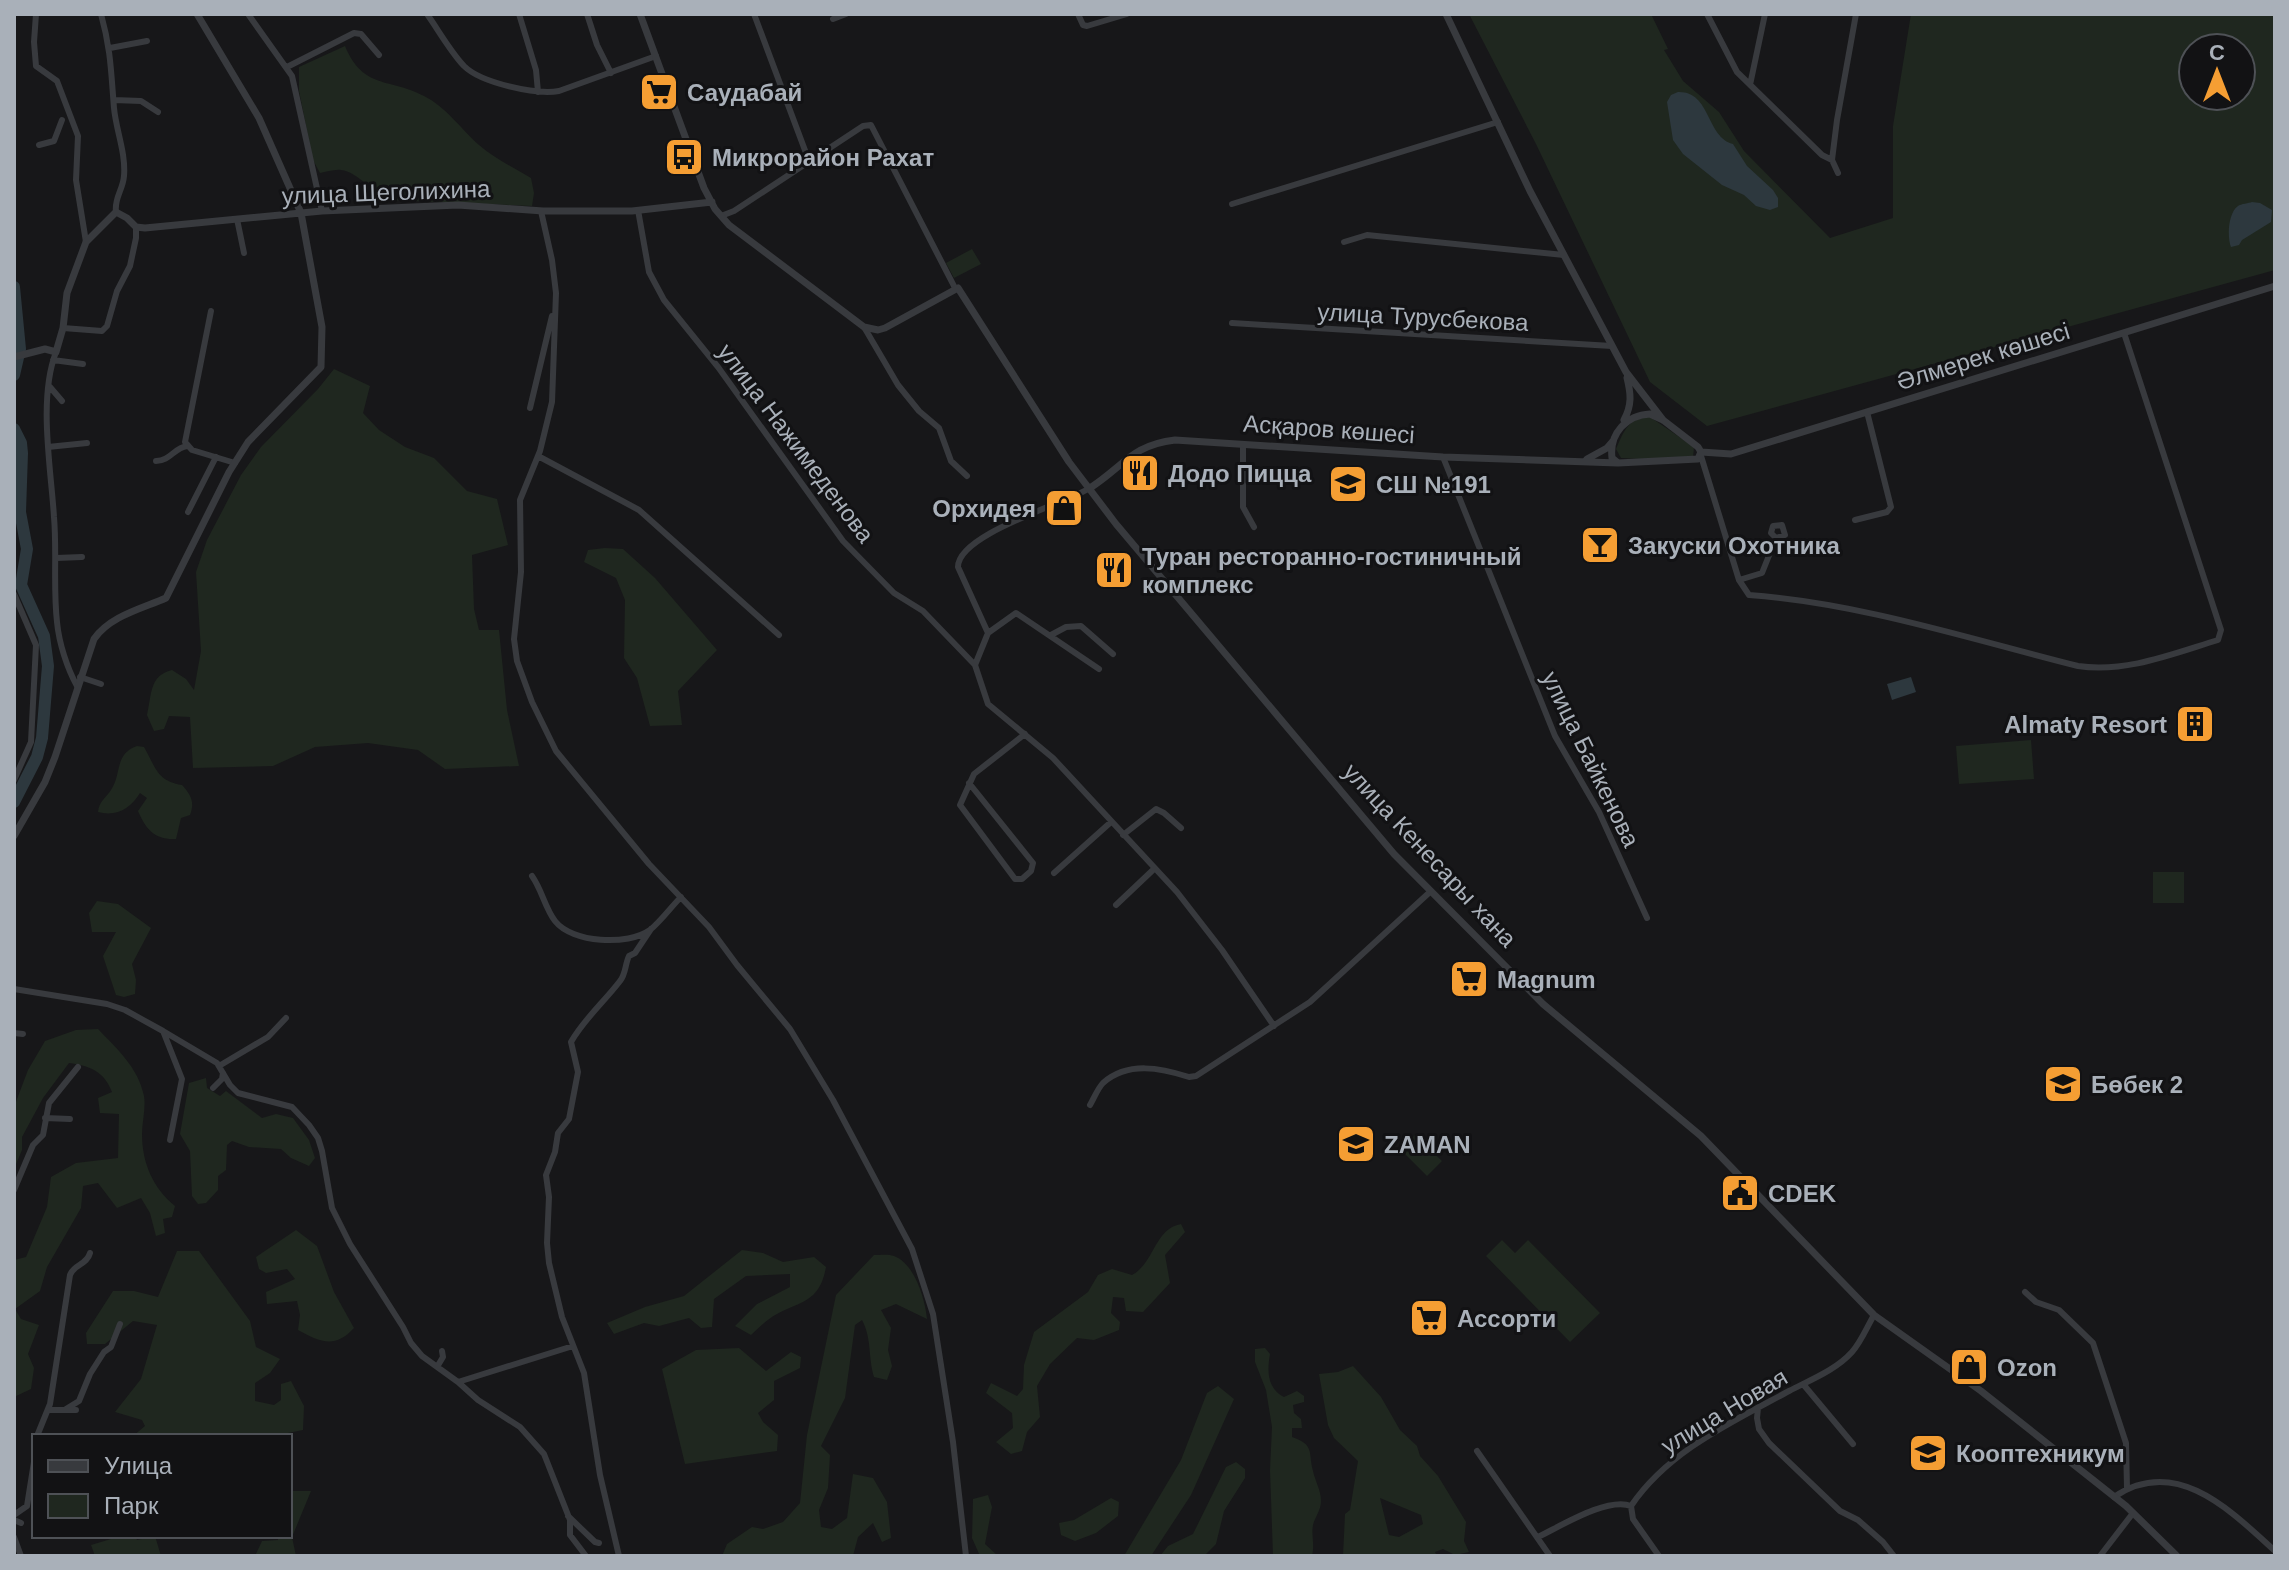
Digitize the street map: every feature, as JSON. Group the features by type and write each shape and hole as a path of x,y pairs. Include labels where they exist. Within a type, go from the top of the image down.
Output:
{"street":[{"path":"36,14 36,66 57,81 78,136 77,192 86,242"},
{"path":"101,14 110,48 124,178 116,196 116,212 86,242 67,293 50,387 48,447 57,623 71,675 79,682 101,684"},
{"path":"14,836 45,782 94,639 102,628 166,598 248,442 321,367 322,327 301,213 259,118 197,14"},
{"path":"248,14 292,76 322,211"},
{"path":"427,14 465,67 494,82 538,92 559,91 656,56"},
{"path":"519,14 538,80 538,92"},
{"path":"587,14 597,45 611,73"},
{"path":"640,14 695,165 721,216 864,327 898,385 919,411 939,428 951,461 967,476"},
{"path":"754,14 809,161"},
{"path":"833,19 846,14"},
{"path":"1078,14 1083,25 1127,14"},
{"path":"1090,14 1094,24"},
{"path":"1446,14 1612,346 1626,372 1663,420"},
{"path":"1707,14 1737,72 1822,155 1832,160"},
{"path":"1750,85 1765,14"},
{"path":"1838,173 1832,160 1856,14"},
{"path":"287,67 354,33 361,34 379,55"},
{"path":"110,48 147,41"},
{"path":"114,100 141,101 158,112"},
{"path":"39,145 54,141 60,120 71,119"},
{"path":"1232,204 1498,122"},
{"path":"721,216 734,211 863,126 871,125 955,288 963,293 1069,462 1090,488 1005,526 963,552 958,567 988,633"},
{"name":"улица Щеголихина","path":"136,227 161,228 322,211 458,205 541,211 638,210 712,202"},
{"name":"улица Нажимеденова","path":"638,210 649,272 664,300 718,367 843,541 894,593 923,611 975,665"},
{"path":"541,211 552,260 555,305 552,402 538,456 520,500 521,572 514,639 517,661 532,702 556,751 649,864 709,927 790,1029 833,1100 912,1249 933,1314 953,1442 966,1556"},
{"path":"63,328 102,331 107,326 117,291 130,266 136,238 136,227 116,212"},
{"path":"237,219 244,253"},
{"path":"1344,242 1367,235 1564,255"},
{"name":"Әлмерек көшесі","path":"1618,463 1694,461 1701,454 1731,454 2275,286"},
{"path":"864,327 885,328 955,288"},
{"path":"530,408 555,305"},
{"path":"211,311 185,442 192,450 235,463"},
{"name":"улица Турусбекова","path":"1232,323 1612,346"},
{"path":"1581,461 1593,458 1607,448 1624,423 1635,415 1650,414 1663,420 1698,447 1739,580 1749,595 1784,597 1861,612 2078,666 2121,668 2218,640 2221,630 2124,333"},
{"path":"18,356 45,349 54,356 83,364"},
{"path":"1618,463 1612,458 1611,449 1630,409 1631,394 1626,372"},
{"path":"50,387 62,401"},
{"path":"1855,520 1887,512 1891,507 1867,412"},
{"name":"Асқаров көшесі","path":"1090,488 1138,449 1155,442 1175,440 1443,457 1618,463"},
{"path":"48,447 87,443"},
{"path":"1243,444 1243,507 1254,527"},
{"path":"156,461 166,460 180,447 187,446"},
{"path":"538,456 639,510 779,635"},
{"path":"188,512 216,457"},
{"name":"улица Байкенова","path":"1443,457 1555,736 1599,812 1647,918"},
{"name":"улица Кенесары хана","path":"1090,488 1116,524 1394,854 1543,1004 1701,1136 1874,1315 1981,1391 2114,1497 2177,1556"},
{"path":"1739,580 1762,573 1776,538"},
{"path":"56,558 82,557"},
{"path":"14,594 36,645 31,742 14,780"},
{"path":"1099,669 1016,613 988,633 975,665 988,704 1053,758 1194,912 1274,1026"},
{"path":"1051,635 1066,627 1081,626 1113,654"},
{"path":"969,783 1033,863 1031,871 1022,879 1015,879 960,805 969,783 974,774 1025,734"},
{"path":"1123,835 1156,809 1181,828"},
{"path":"1054,873 1111,822"},
{"path":"1116,905 1154,869"},
{"path":"532,876 540,886 555,921 571,933 590,939 621,939 651,929"},
{"path":"1090,1105 1102,1084 1125,1071 1147,1067 1196,1076 1310,1002 1431,891"},
{"path":"619,1556 600,1475 584,1373 562,1317 549,1263 546,1175 558,1133 569,1119 578,1072 571,1042 582,1024 594,1015 607,994 620,982 629,956 635,953 651,929 681,897"},
{"path":"14,989 107,1004 125,1010 221,1070 238,1093 292,1107 318,1138 332,1208 338,1222 411,1343 422,1356 478,1400 520,1427 538,1446 568,1516 570,1535 586,1556"},
{"path":"221,1070 268,1037 286,1018"},
{"path":"163,1031 182,1079 170,1140"},
{"path":"14,1033 23,1034"},
{"path":"14,1190 33,1145 43,1135 52,1097 78,1067"},
{"path":"213,1088 222,1079 221,1070"},
{"path":"45,1118 70,1119"},
{"path":"38,1434 49,1410 61,1349 70,1275 73,1269 87,1260 90,1253"},
{"path":"2025,1292 2036,1302 2059,1310 2093,1343 2126,1443 2127,1488"},
{"name":"улица Новая","path":"1631,1506 1646,1484 1669,1463 1726,1425 1829,1370 1851,1353 1874,1315"},
{"path":"66,1409 79,1401 90,1374 104,1352 111,1347 120,1324"},
{"path":"458,1382 573,1346"},
{"path":"437,1367 443,1357 442,1351"},
{"path":"1803,1384 1853,1444"},
{"path":"1758,1408 1759,1429 1769,1443 1840,1511 1866,1527 1894,1556"},
{"path":"49,1410 76,1410"},
{"path":"1477,1451 1550,1556"},
{"path":"16,1520 27,1506 32,1475"},
{"path":"2114,1497 2127,1488 2155,1480 2172,1482 2206,1495 2232,1513 2275,1551"},
{"path":"1538,1537 1601,1507 1622,1503 1631,1506 1633,1519 1659,1556"},
{"path":"2100,1556 2133,1513"},
{"path":"568,1516 599,1543"},
{"path":"14,1537 21,1556"}],"green space":[{"path":"1469,14 1651,14 1668,49 1664,50 1683,81 1719,112 1744,151 1830,238 1893,218 1893,126 1911,14 2275,14 2275,270 1707,426 1650,382 1536,144"},
{"path":"345,46 360,70 379,81 412,90 432,101 485,150 531,178 534,193 532,206 387,200 347,172 336,170 320,173 313,160 299,91 299,67"},
{"path":"972,249 981,264 954,278 946,263"},
{"path":"334,369 370,386 363,413 379,430 405,447 434,458 467,491 497,499 508,545 472,555 474,609 479,630 499,630 507,710 519,766 445,769 418,750 368,743 315,747 273,766 193,768 190,717 169,716 164,729 154,731 147,715 155,681 172,670 186,679 194,690 201,651 196,572 207,540 241,475 261,447"},
{"path":"1650,417 1694,447 1693,458 1688,461 1621,458 1616,449 1624,431 1637,420"},
{"path":"623,549 655,578 717,650 678,691 682,725 650,726 637,678 624,658 625,600 616,578 584,562 588,550"},
{"path":"2031,740 2034,779 1959,784 1956,746"},
{"path":"137,746 144,747 162,777 182,785 191,799 190,815 181,818 176,839 156,835 144,823 138,811 147,798 140,793 123,810 98,812 114,784 122,759"},
{"path":"2153,872 2184,872 2184,903 2153,903"},
{"path":"97,901 118,904 151,928 132,964 135,994 124,997 116,995 103,956 116,932 92,932 89,913"},
{"path":"98,1029 137,1076 145,1105 142,1134 144,1155 155,1183 175,1206 172,1217 163,1219 165,1233 156,1236 150,1213 141,1198 117,1208 98,1183 83,1186 81,1208 47,1267 40,1291 15,1309 21,1319 39,1325 28,1354 34,1368 31,1389 14,1397 14,1260 26,1257 47,1207 51,1177 76,1163 118,1158 119,1114 100,1113 98,1098 112,1092 100,1074 69,1063 43,1098 22,1137 22,1150 14,1169 14,1107 28,1070 45,1041 76,1030"},
{"path":"206,1078 207,1088 220,1096 226,1091 262,1118 276,1114 293,1118 309,1140 315,1158 309,1166 291,1158 281,1149 249,1147 232,1141 227,1145 226,1170 218,1176 218,1190 206,1203 198,1204 192,1196 190,1151 180,1134 189,1083"},
{"path":"1415,1135 1442,1161 1427,1176 1401,1150"},
{"path":"1181,1224 1185,1232 1165,1255 1170,1283 1143,1312 1126,1311 1124,1298 1113,1297 1111,1313 1120,1322 1119,1330 1094,1340 1077,1338 1050,1364 1037,1386 1040,1417 1027,1432 1022,1451 1011,1454 996,1442 1013,1428 1012,1413 986,1393 991,1383 1017,1396 1023,1389 1024,1365 1034,1332 1088,1292 1098,1275 1112,1269 1132,1275 1139,1270 1159,1239 1172,1227"},
{"path":"296,1230 317,1246 334,1292 354,1328 340,1339 320,1340 298,1330 300,1315 297,1301 267,1304 266,1292 295,1279 287,1269 266,1273 259,1269 256,1257"},
{"path":"1502,1240 1515,1253 1528,1240 1600,1313 1570,1342 1486,1256"},
{"path":"742,1250 763,1253 783,1262 814,1257 826,1267 823,1279 808,1299 773,1316 751,1335 735,1326 757,1304 790,1287 790,1274 746,1276 714,1299 712,1327 701,1328 689,1318 659,1326 644,1323 614,1334 607,1323 645,1307 684,1296"},
{"path":"177,1251 199,1251 250,1321 256,1347 280,1359 270,1373 255,1383 255,1401 274,1405 281,1400 281,1384 291,1381 304,1406 303,1430 288,1434 135,1434 145,1426 142,1420 115,1412 141,1379 157,1325 133,1321 105,1344 87,1344 86,1333 113,1291 134,1291 158,1297"},
{"path":"874,1255 894,1256 908,1266 921,1292 927,1319 896,1304 881,1310 891,1328 888,1350 892,1366 887,1380 874,1377 865,1327 862,1320 855,1325 845,1398 821,1446 830,1455 828,1488 819,1510 821,1527 832,1529 847,1518 853,1474 873,1478 887,1502 891,1538 882,1542 873,1523 858,1537 853,1556 722,1556 727,1544 752,1527 763,1529 783,1522 800,1503 807,1435 836,1295"},
{"path":"739,1348 766,1371 791,1352 801,1357 800,1368 774,1381 774,1400 758,1413 778,1435 777,1451 685,1464 662,1369 696,1350"},
{"path":"1265,1348 1270,1354 1269,1373 1274,1389 1284,1397 1297,1391 1304,1396 1304,1402 1293,1405 1302,1428 1292,1428 1292,1437 1304,1443 1309,1450 1321,1497 1313,1525 1312,1556 1273,1556 1272,1427 1266,1390 1255,1362 1255,1349"},
{"path":"1353,1366 1381,1397 1400,1430 1417,1446 1420,1456 1438,1476 1466,1522 1464,1541 1469,1552 1455,1555 1443,1549 1435,1552 1437,1556 1343,1556 1345,1514 1350,1510 1358,1461 1334,1438 1328,1425 1319,1374 1338,1372","holes":["1380,1498 1421,1515 1423,1524 1399,1537 1389,1535"]},
{"path":"1218,1386 1234,1399 1191,1495 1151,1556 1124,1556 1181,1460 1207,1393"},
{"path":"1236,1462 1245,1469 1245,1478 1224,1511 1216,1544 1204,1556 1160,1556 1168,1546 1193,1534 1226,1467"},
{"path":"311,1491 292,1537 292,1492"},
{"path":"988,1495 992,1507 985,1544 998,1556 980,1556 972,1538 973,1499"},
{"path":"1111,1498 1119,1502 1118,1516 1096,1533 1075,1541 1061,1535 1059,1523 1074,1520"},
{"path":"292,1537 296,1556 255,1556 262,1541"},
{"path":"114,1538 156,1538 161,1556 95,1556 91,1545"}],"shaded area":[{"path":"1678,92 1697,99 1718,133 1733,144 1747,166 1773,190 1778,198 1778,207 1770,210 1756,206 1744,195 1722,185 1683,154 1673,140 1667,102 1671,95"},
{"path":"2252,202 2272,210 2271,222 2239,245 2231,247 2229,231 2232,214 2238,206"},
{"path":"1911,677 1916,692 1892,700 1887,684"}],"waterway":[{"path":"14,287 20,349 14,375"},
{"path":"14,429 21,443 20,512 27,549 21,585 44,636 48,666 42,738 37,757 14,802"}],"place":[{"name":"Саудабай","path":"659,92"},
{"name":"Микрорайон Рахат","path":"684,157"},
{"name":"Додо Пицца","path":"1140,473"},
{"name":"СШ №191","path":"1348,484"},
{"name":"Орхидея","path":"1064,508"},
{"name":"Закуски Охотника","path":"1600,545"},
{"name":"Туран ресторанно-гостиничный комплекс","path":"1114,570"},
{"name":"Almaty Resort","path":"2195,724"},
{"name":"Magnum","path":"1469,979"},
{"name":"Бөбек 2","path":"2063,1084"},
{"name":"ZAMAN","path":"1356,1144"},
{"name":"CDEK","path":"1740,1193"},
{"name":"Ассорти","path":"1429,1318"},
{"name":"Ozon","path":"1969,1367"},
{"name":"Кооптехникум","path":"1928,1453"}]}
